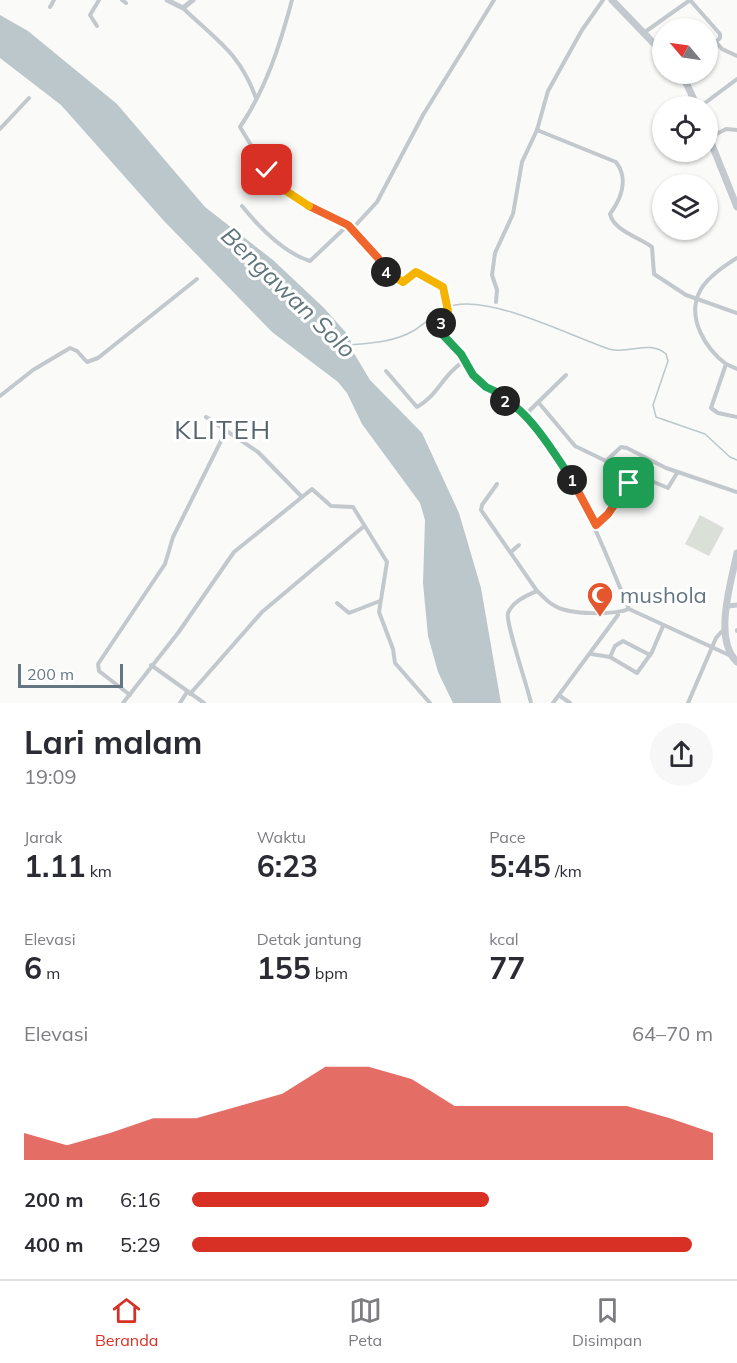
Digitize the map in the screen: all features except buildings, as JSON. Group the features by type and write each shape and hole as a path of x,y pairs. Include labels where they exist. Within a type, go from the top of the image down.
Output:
{"highway":[{"path":"612,0 652,41"},
{"path":"718,160 737,207"},
{"path":"737,553 724,629 724,640 730,655 737,662"}],"street":[{"path":"50,7 54,0"},
{"path":"97,26 90,15 99,0"},
{"path":"166,0 183,8 231,51 245,71 257,99"},
{"path":"183,8 193,0"},
{"path":"292,0 278,51 257,99 240,127 261,158 273,182 294,198 348,225 378,258 386,272 402,282 418,273 443,287 448,311 441,323 441,332 481,382 501,394 524,416 567,474 596,525 629,609 730,655"},
{"path":"352,229 371,211 382,195 416,128 494,0"},
{"path":"496,303 497,290 492,275 495,253 511,219 520,169 537,130 548,91 582,30 603,0"},
{"path":"644,33 690,0 706,18"},
{"path":"718,44 722,49 735,54 737,48"},
{"path":"714,96 737,79"},
{"path":"0,129 29,98"},
{"path":"718,133 726,129 737,130"},
{"path":"537,130 616,162 621,172 622,192 620,201 610,214 611,218 626,233 652,247 654,273 679,291 737,313"},
{"path":"242,206 256,224 289,250 310,261 348,225"},
{"path":"737,258 715,275 699,292 696,316 699,329 714,355 737,369"},
{"path":"0,396 33,370 70,348 77,351 87,362 98,358 197,279"},
{"path":"386,371 417,407 431,397 451,370 465,361"},
{"path":"726,363 711,408 718,413 737,417"},
{"path":"524,416 566,375"},
{"path":"539,403 583,452 606,461 624,447 677,473 737,492"},
{"path":"206,417 258,452 302,497"},
{"path":"130,695 99,671 98,664 165,564 173,537 226,431"},
{"path":"596,525 608,514 632,481 644,479 668,488 677,473"},
{"path":"497,484 481,508 537,591 553,605 564,610 619,614"},
{"path":"123,703 191,615 234,552 313,489 331,506 352,506 363,527 387,562 379,615 386,627 395,663 430,703"},
{"path":"180,703 262,612 363,527"},
{"path":"511,552 519,545"},
{"path":"531,703 507,621 515,604 537,591"},
{"path":"337,603 349,613 380,601"},
{"path":"728,606 737,605"},
{"path":"553,703 619,614 629,609"},
{"path":"591,654 610,657 636,673 650,655 663,626"},
{"path":"688,703 718,634 724,629"},
{"path":"610,657 615,646 623,641 650,655"},
{"path":"152,665 204,703"},
{"path":"560,696 570,703"}],"shaded area":[{"path":"700,515 724,528 709,556 685,544"}],"water":[{"name":"Bengawan Solo","path":"0,15 28,31 117,104 205,207 273,260 324,308 350,337 352,350 370,380 422,433 459,513 481,588 501,703 453,703 438,672 428,636 423,583 425,520 420,503 362,424 347,393 338,382 272,332 164,221 61,105 0,58"}],"waterway":[{"name":"Bengawan Solo","path":"351,345 398,338 413,331 443,309 455,305 472,304 511,312 609,349 653,348 666,354 668,361 653,405 656,417 705,434 730,457 737,460"}],"place":[{"name":"mushola","path":"600,618"}],"district":[{"name":"KLITEH","path":"223,429"}],"route":[{"path":"267,170 274,183 294,198 348,225 378,258 386,272 402,282 416,272 443,287 448,311 442,319 442,334 461,354 477,378 486,387 501,394 505,401 512,404 534,427 570,478 596,525 608,514 629,483"}]}
